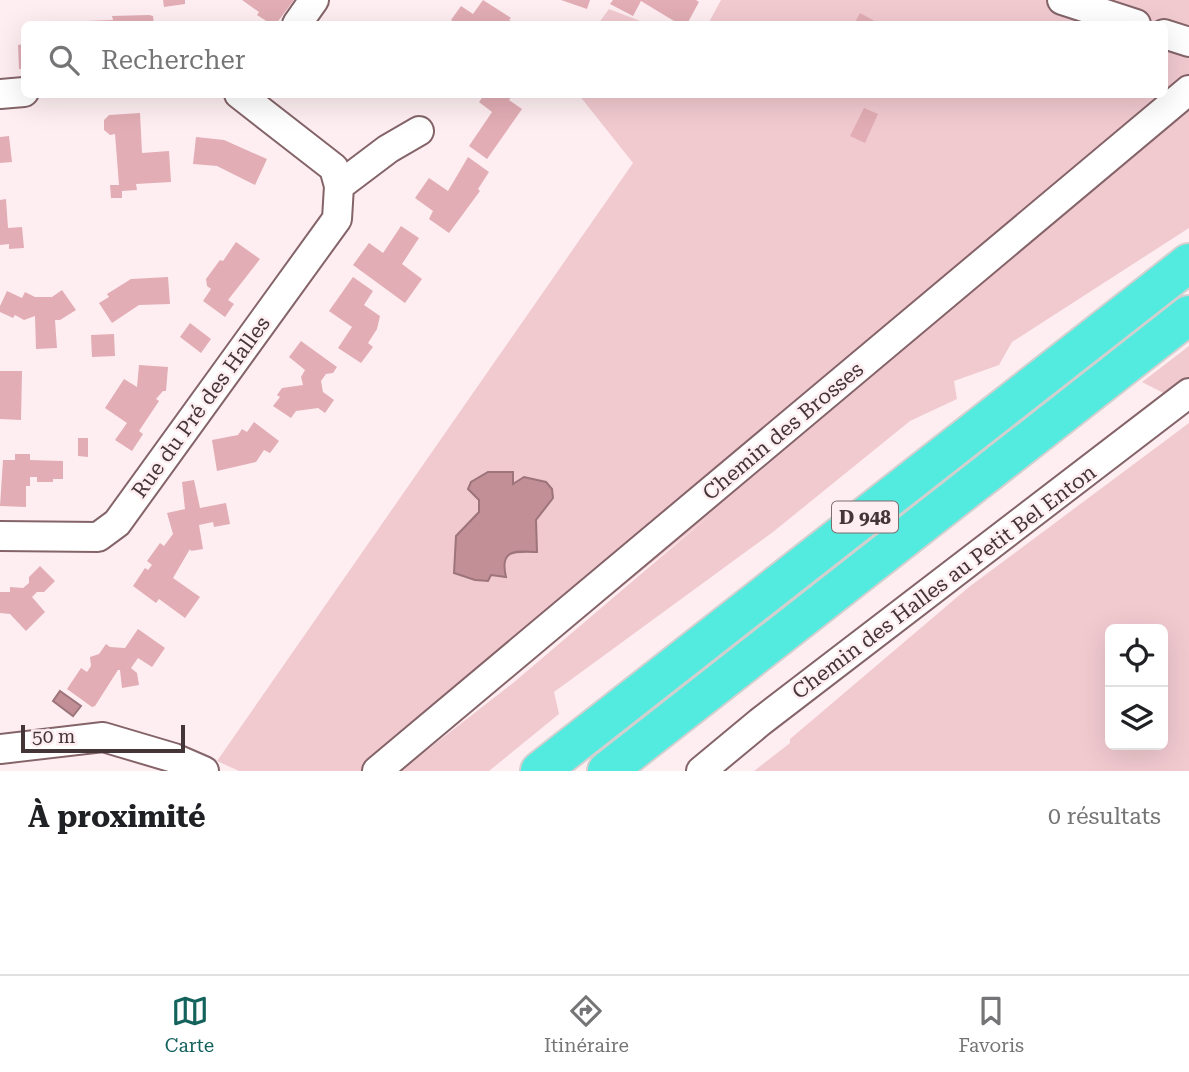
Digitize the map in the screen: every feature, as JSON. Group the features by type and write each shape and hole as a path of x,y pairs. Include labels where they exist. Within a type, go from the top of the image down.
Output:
{"highway":[{"name":"D 948","path":"540,771 1189,263"},
{"name":"D 948","path":"607,771 1189,315"}],"street":[{"path":"299,21 314,0"},
{"path":"1062,0 1127,21"},
{"path":"1168,35 1189,42"},
{"name":"Chemin des Brosses","path":"377,771 1189,90"},
{"path":"0,94 21,92"},
{"path":"247,98 334,168 339,186 388,149 419,131"},
{"name":"Rue du Pré des Halles","path":"0,536 98,537 117,523 337,219 339,186"},
{"name":"Chemin des Halles au Petit Bel Enton","path":"701,771 760,722 1189,393"},
{"path":"0,749 103,737 174,758 204,771"}],"shaded area":[{"path":"721,0 1189,0 1189,228 1012,342 999,365 954,381 957,399 910,421 773,532 554,692 559,714 489,771 400,771 513,683 708,517 395,771 239,771 217,761 633,163 581,98 1168,98 1168,21 710,21"},
{"path":"609,9 640,21 600,21"},
{"path":"1189,346 1189,391 1177,400 1142,382"},
{"path":"1189,423 1189,771 754,771 790,743 790,739 969,587"},
{"path":"488,472 513,472 513,484 524,477 546,482 552,489 553,498 536,520 537,552 511,554 505,561 506,577 491,575 488,581 454,573 456,536 479,512 479,500 468,489 471,482"},
{"path":"60,691 81,706 73,716 53,701"}],"building":[{"path":"163,0 185,0 185,4 164,7"},
{"path":"242,0 294,0 278,21 266,21 257,15 259,12"},
{"path":"483,0 511,18 511,21 451,20 461,6 473,14"},
{"path":"561,0 590,0 587,9"},
{"path":"613,0 699,2 689,21 674,21 641,1 633,16 610,4"},
{"path":"860,13 875,21 856,21"},
{"path":"149,15 153,16 154,21 85,21 113,20 112,16"},
{"path":"21,44 21,69 19,69 18,45"},
{"path":"482,98 510,98 509,100 522,109 487,159 469,146 492,112 479,102"},
{"path":"864,108 878,114 865,143 850,136"},
{"path":"140,113 142,153 169,151 171,182 136,184 137,190 122,191 122,198 111,198 110,185 119,185 115,134 110,135 104,130 104,120 109,115"},
{"path":"9,136 12,162 0,163 0,137"},
{"path":"196,137 224,140 267,159 255,185 217,166 193,164"},
{"path":"468,157 489,172 478,189 480,191 449,233 429,219 433,211 415,198 429,178 448,191"},
{"path":"6,199 8,228 22,227 24,248 9,249 9,244 0,245 0,200"},
{"path":"401,226 419,238 402,264 422,279 405,303 353,265 369,243 383,253"},
{"path":"236,242 260,259 228,300 234,304 225,317 203,301 211,289 207,286 206,279"},
{"path":"168,277 170,304 139,305 112,323 99,303 109,297 107,294 131,279"},
{"path":"353,277 373,291 364,305 380,316 377,329 368,343 373,347 361,363 338,348 352,327 329,311"},
{"path":"62,290 76,310 60,320 55,320 57,348 36,349 35,316 24,320 0,312 7,291 22,298 25,292 35,297 52,297"},
{"path":"190,323 211,339 201,353 180,337"},
{"path":"114,334 115,356 92,357 91,335"},
{"path":"301,341 337,367 321,381 323,392 334,400 325,413 318,408 296,411 291,418 273,406 280,397 277,395 282,388 303,385 301,377 305,370 289,357"},
{"path":"139,365 168,367 166,391 156,399 159,401 139,431 143,434 132,451 115,440 127,423 105,408 124,379 137,387"},
{"path":"0,371 22,371 21,420 0,419"},
{"path":"254,422 279,441 270,453 264,450 256,462 217,471 212,440 238,435 242,429 247,432"},
{"path":"78,438 88,438 88,457 78,456"},
{"path":"15,454 30,454 30,460 63,461 63,479 37,482 37,477 30,477 30,486 26,486 26,507 0,506 3,460 15,460"},
{"path":"194,480 200,508 226,503 230,524 214,527 213,522 199,525 203,549 190,549 173,578 200,597 185,618 159,599 156,603 133,586 145,568 148,570 152,565 147,561 160,543 164,546 173,534 167,513 185,509 182,482"},
{"path":"40,566 55,581 44,592 37,592 32,597 45,612 26,631 10,614 0,613 0,592 10,592 10,587 23,588"},
{"path":"138,629 165,648 152,667 138,658 131,668 137,673 139,685 122,688 118,670 92,707 67,689 81,668 87,672 91,666 90,657 99,654 106,644 110,647 125,648"}]}
